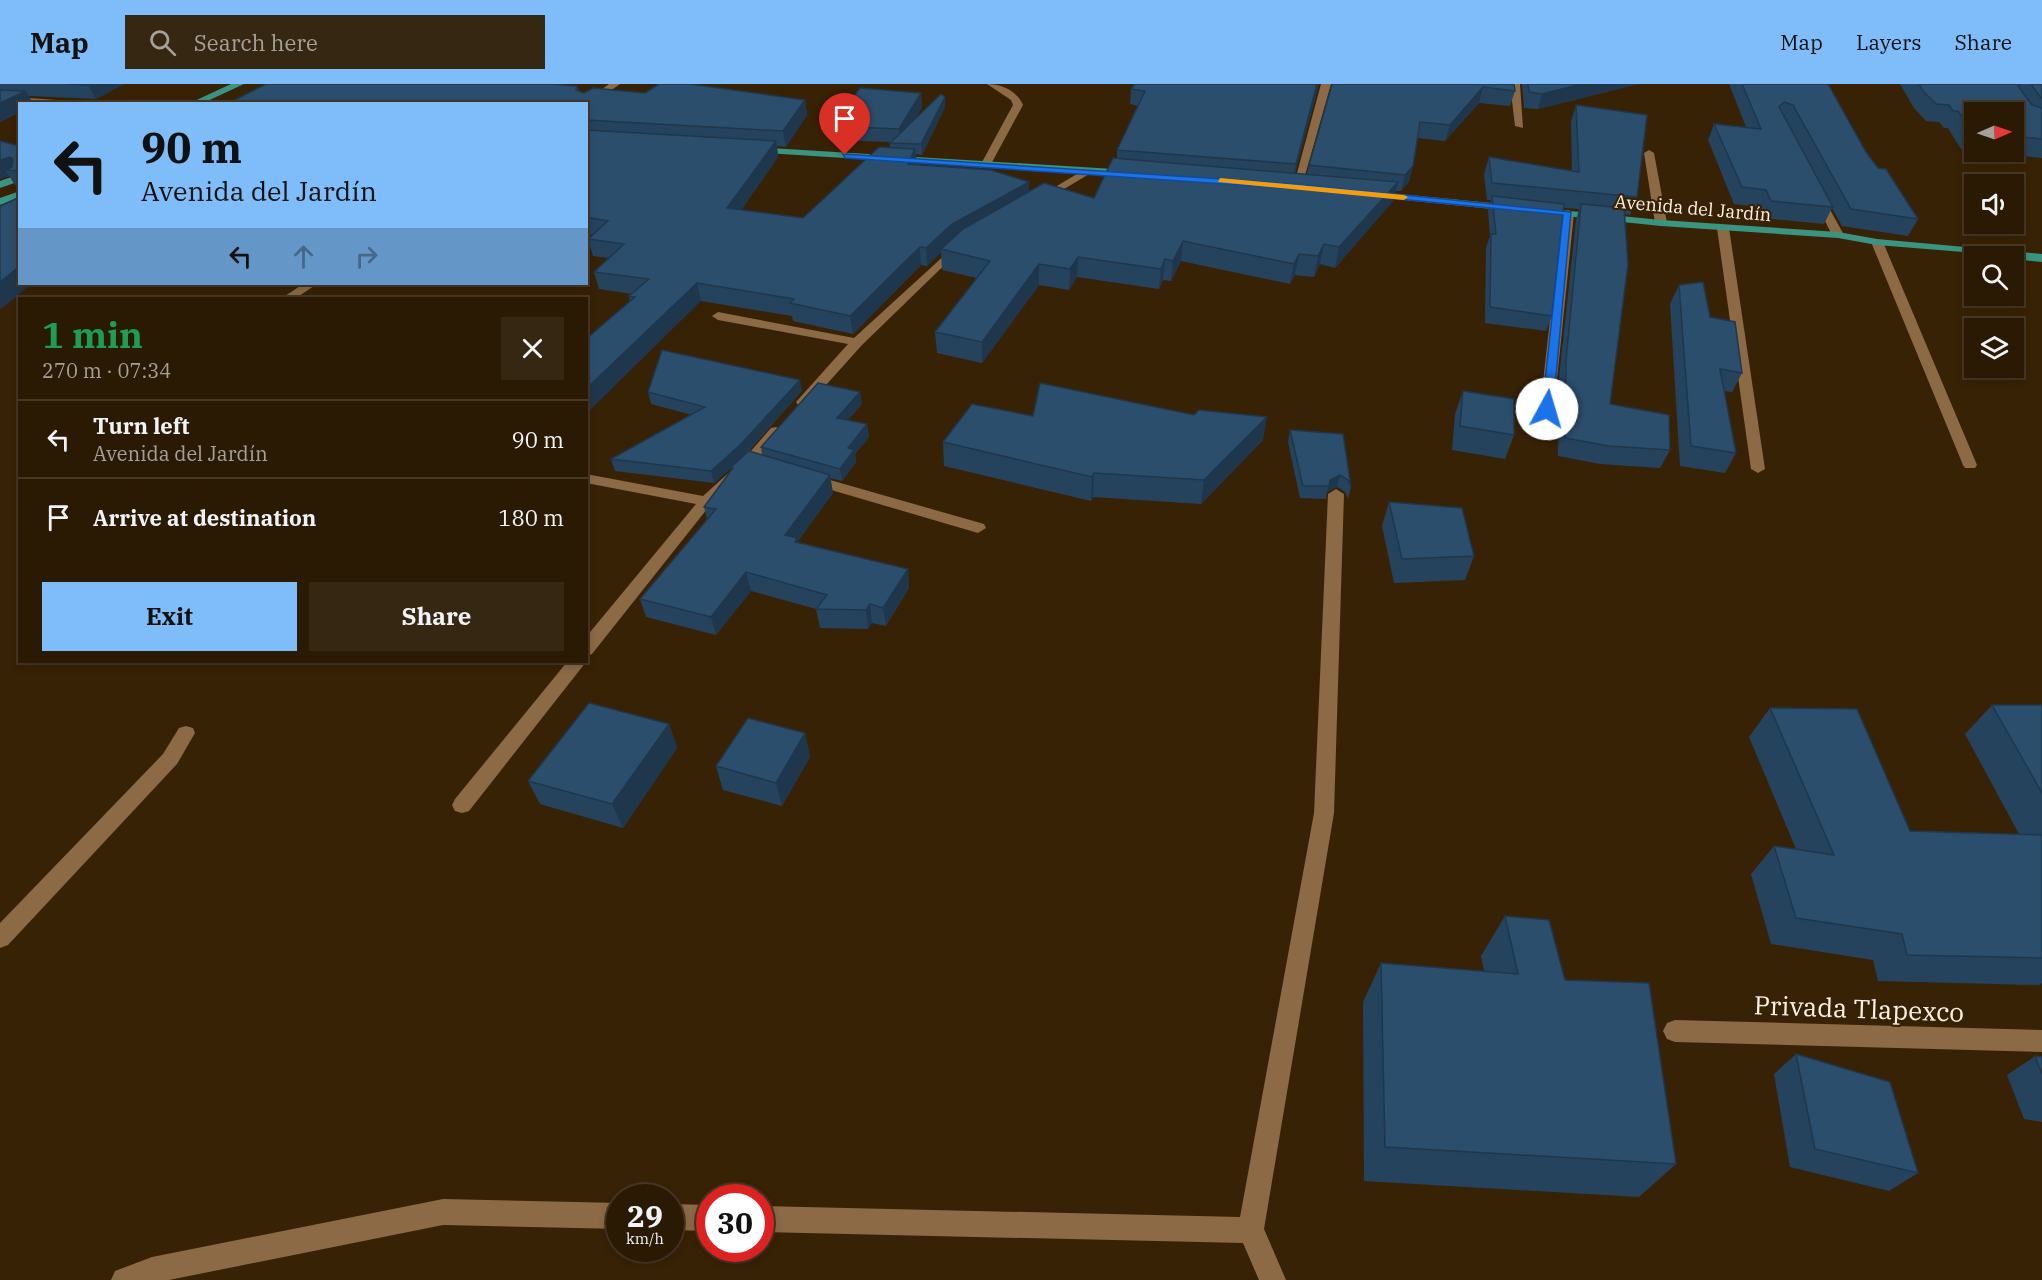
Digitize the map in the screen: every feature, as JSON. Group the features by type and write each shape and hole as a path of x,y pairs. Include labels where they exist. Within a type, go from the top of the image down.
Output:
{"main road":[{"path":"197,102 239,84"},
{"path":"739,149 1137,174"},
{"path":"0,185 18,178"},
{"name":"Avenida del Jardín","path":"1355,192 1661,223 1838,235 1876,242 2042,258"},
{"path":"0,202 18,195"}],"street":[{"path":"588,103 615,84"},
{"path":"986,164 1018,105 1015,98 992,84"},
{"path":"1297,186 1326,84"},
{"path":"1515,84 1520,126"},
{"path":"0,99 43,102"},
{"path":"1649,153 1661,223"},
{"path":"1030,205 1091,170"},
{"path":"1811,183 1838,235"},
{"path":"1547,409 1568,213"},
{"path":"1723,228 1758,469"},
{"path":"588,648 706,501 754,464 791,415 857,342 958,245 968,239"},
{"path":"1876,242 1970,465"},
{"path":"290,297 310,285"},
{"path":"718,316 857,342"},
{"path":"794,475 978,528"},
{"path":"588,477 706,501"},
{"path":"1273,1280 1251,1230 1324,813 1336,494"},
{"path":"462,805 576,663"},
{"path":"0,938 170,759 186,733"},
{"name":"Privada Tlapexco","path":"1674,1031 2042,1041"},
{"path":"124,1280 152,1270 443,1212 606,1216"},
{"path":"774,1219 1251,1230"}],"building":[{"path":"266,84 552,84 577,86 576,90 584,93 593,88 645,93 659,84 690,84 805,100 783,131 588,120 588,102 231,102"},
{"path":"1135,84 1317,84 1296,164 1117,150 1145,91 1131,89"},
{"path":"1332,84 1514,84 1515,91 1483,87 1450,125 1420,122 1413,166 1405,175 1309,165"},
{"path":"1528,84 1581,84 1542,94 1529,92"},
{"path":"1742,84 1828,84 1866,152 1878,168 1886,169 1918,219 1851,209 1793,105 1784,102 1779,107 1833,207 1771,201 1766,190 1742,187 1714,124 1761,129"},
{"path":"1919,84 2020,84 2018,86 2032,105 2042,108 2042,139 2024,137 2024,102 1964,102 1964,120 1958,111 1953,111 1949,105 1936,104"},
{"path":"2031,84 2042,84 2042,98 2041,98"},
{"path":"860,88 921,93 899,129 831,126"},
{"path":"0,90 26,91 0,103"},
{"path":"941,94 945,97 921,144 890,143"},
{"path":"1576,105 1647,115 1637,197 1492,183 1489,157 1579,172"},
{"path":"588,130 776,141 727,208 803,218 879,147 915,149 908,164 991,170 1029,182 952,224 926,248 920,247 850,316 790,303 794,299 697,283 588,387 588,337 635,297 629,296 649,279 594,272 624,244 588,239 608,221 588,217"},
{"path":"0,141 18,146 18,171 5,170 12,167 13,159 10,157 0,160"},
{"path":"1113,158 1398,182 1339,247 1324,244 1318,256 1299,254 1294,264 1183,241 1173,261 1165,259 1161,269 1078,257 1070,269 1039,264 982,342 935,332 990,261 941,249 963,229 1044,183 1094,198"},
{"path":"1492,196 1564,204 1552,316 1490,307 1491,234 1496,234"},
{"path":"18,198 18,268 0,282 0,206"},
{"path":"1581,204 1624,208 1628,264 1610,404 1669,415 1670,450 1609,446 1565,438 1566,361"},
{"path":"1703,282 1710,317 1735,322 1742,373 1720,369 1736,453 1691,446 1679,285"},
{"path":"662,350 800,380 740,445 711,471 611,459 705,407 648,392"},
{"path":"818,383 860,392 837,418 867,424 848,448 854,450 840,469 761,447"},
{"path":"1040,383 1194,415 1199,410 1267,417 1204,480 1094,473 1092,477 943,442 972,404 1033,416"},
{"path":"1463,391 1514,399 1514,435 1460,426"},
{"path":"1290,430 1343,434 1351,487 1348,480 1340,475 1330,480 1329,486 1303,486"},
{"path":"749,451 830,475 785,535 797,538 795,542 908,569 883,608 870,604 866,610 816,609 827,595 746,572 711,617 640,599 716,509 704,507 733,468 731,467"},
{"path":"1389,502 1462,508 1474,556 1402,559"},
{"path":"589,703 669,724 612,804 528,781"},
{"path":"1992,705 2042,705 2042,793"},
{"path":"1770,708 1857,709 1910,831 2042,835 2042,958 1907,955 1902,934 1796,918 1774,846 1834,855"},
{"path":"748,718 805,733 776,783 716,766"},
{"path":"1505,916 1549,920 1565,980 1649,983 1676,1164 1385,1147 1381,963 1518,974"},
{"path":"1796,1054 1890,1082 1918,1173 1815,1149"},
{"path":"2035,1056 2042,1057 2042,1074"}],"slow traffic":[{"path":"1220,180 1404,197"}],"route":[{"path":"845,155 1091,170 1297,186 1568,213 1547,409"}]}
